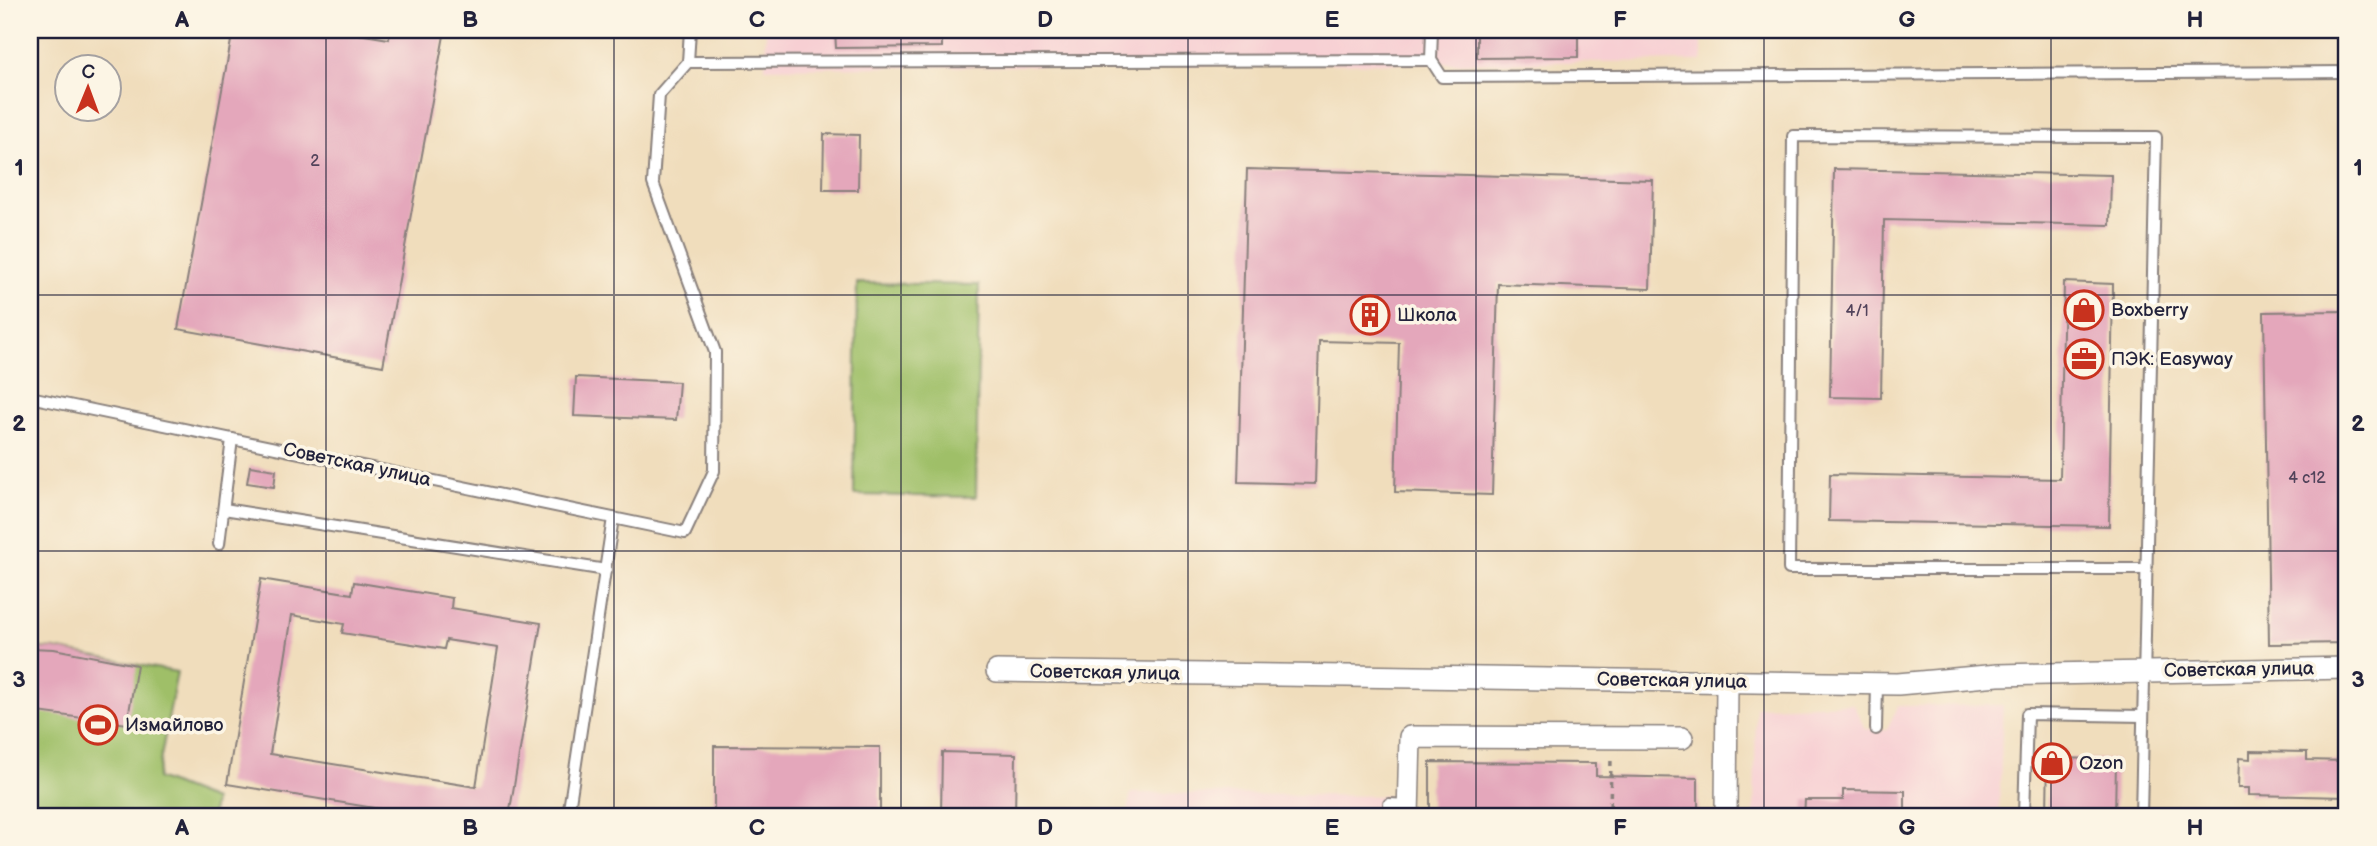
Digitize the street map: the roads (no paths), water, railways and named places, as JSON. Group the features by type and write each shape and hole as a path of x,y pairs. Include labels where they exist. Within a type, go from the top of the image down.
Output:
{"street":[{"name":"Советская улица","path":"997,671 1898,684 1998,675 2347,668"},
{"path":"1726,816 1727,682"},
{"path":"1402,808 1410,737 1682,738"}],"lane":[{"path":"690,30 688,62 1431,60"},
{"path":"1432,30 1431,60 1442,77 2347,72"},
{"name":"Советская улица","path":"30,397 685,533 714,471 715,352 653,183 659,95 688,62"},
{"path":"2141,816 2156,137 1793,136 1789,569 2146,569"},
{"path":"219,544 232,439"},
{"path":"224,509 606,570"},
{"path":"568,816 613,518"},
{"path":"1876,729 1877,684"},
{"path":"2024,816 2027,714 2143,716"}],"place":[{"name":"Boxberry","path":"2084,310"},
{"name":"Школа","path":"1370,315"},
{"name":"ПЭК: Easyway","path":"2084,359"},
{"name":"Измайлово","path":"98,725"},
{"name":"Ozon","path":"2052,763"}]}
